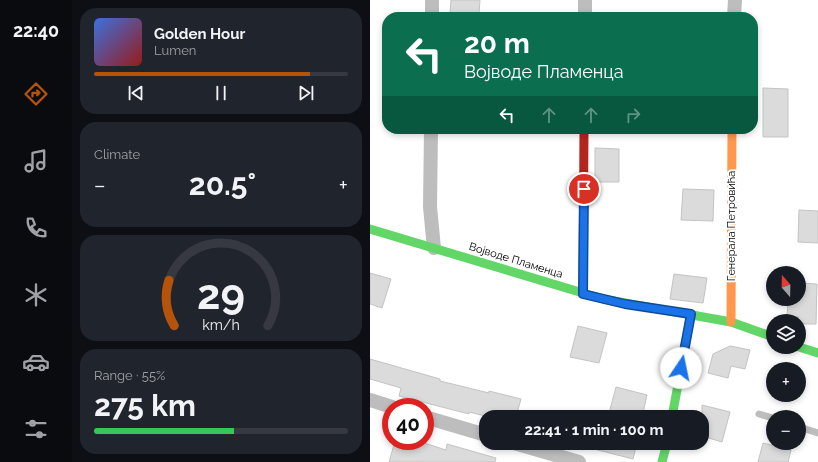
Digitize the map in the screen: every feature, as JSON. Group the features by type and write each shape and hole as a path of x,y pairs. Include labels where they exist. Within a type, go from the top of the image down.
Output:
{"street":[{"path":"432,0 432,12"},
{"path":"585,0 585,12"},
{"path":"734,12 735,0"},
{"path":"431,134 430,207 434,248"},
{"path":"583,294 584,134"},
{"name":"Генерала Петровића","path":"731,322 732,134"},
{"name":"Војводе Пламенца","path":"370,229 583,294 625,304 731,322 766,334"},
{"path":"673,410 691,314"},
{"path":"806,349 818,353"},
{"path":"370,400 382,404"},
{"path":"434,420 479,433"},
{"path":"538,450 579,462"},
{"path":"662,462 665,450"}],"lane":[{"path":"760,414 766,416"},
{"path":"806,429 818,433"}],"building":[{"path":"451,0 480,0 479,12 450,12"},
{"path":"763,88 788,89 788,137 763,137"},
{"path":"595,148 619,149 619,182 595,182"},
{"path":"683,189 714,190 713,221 681,220"},
{"path":"799,210 818,211 818,243 798,242"},
{"path":"370,273 391,279 382,308 370,304"},
{"path":"674,274 707,278 703,303 670,299"},
{"path":"806,283 817,284 816,324 806,324 806,314 787,314 788,306 806,306"},
{"path":"578,326 607,333 599,363 570,357"},
{"path":"730,346 750,350 745,369 731,366 728,378 708,373 713,354"},
{"path":"370,359 440,379 440,381 521,399 518,410 479,410 479,414 469,412 469,414 434,405 434,398 407,398 399,396 401,388 370,379"},
{"path":"616,387 647,395 644,410 610,410"},
{"path":"702,405 730,412 722,442 709,438 709,410 702,410"},
{"path":"763,443 766,444 766,450 791,450 788,462 758,462"},
{"path":"447,444 496,458 495,462 389,462 392,450 434,450 434,446 446,450"},
{"path":"598,450 635,450 633,459"}],"traffic: fast":[{"path":"370,229 603,299 731,322 766,334"},
{"path":"673,410 691,314"},
{"path":"806,349 818,353"},
{"path":"662,462 665,450"}],"traffic: slow":[{"path":"731,322 732,134"}],"traffic: jam":[{"path":"583,293 584,134"}],"route":[{"path":"584,189 583,294 625,304 691,314 681,368"}]}
